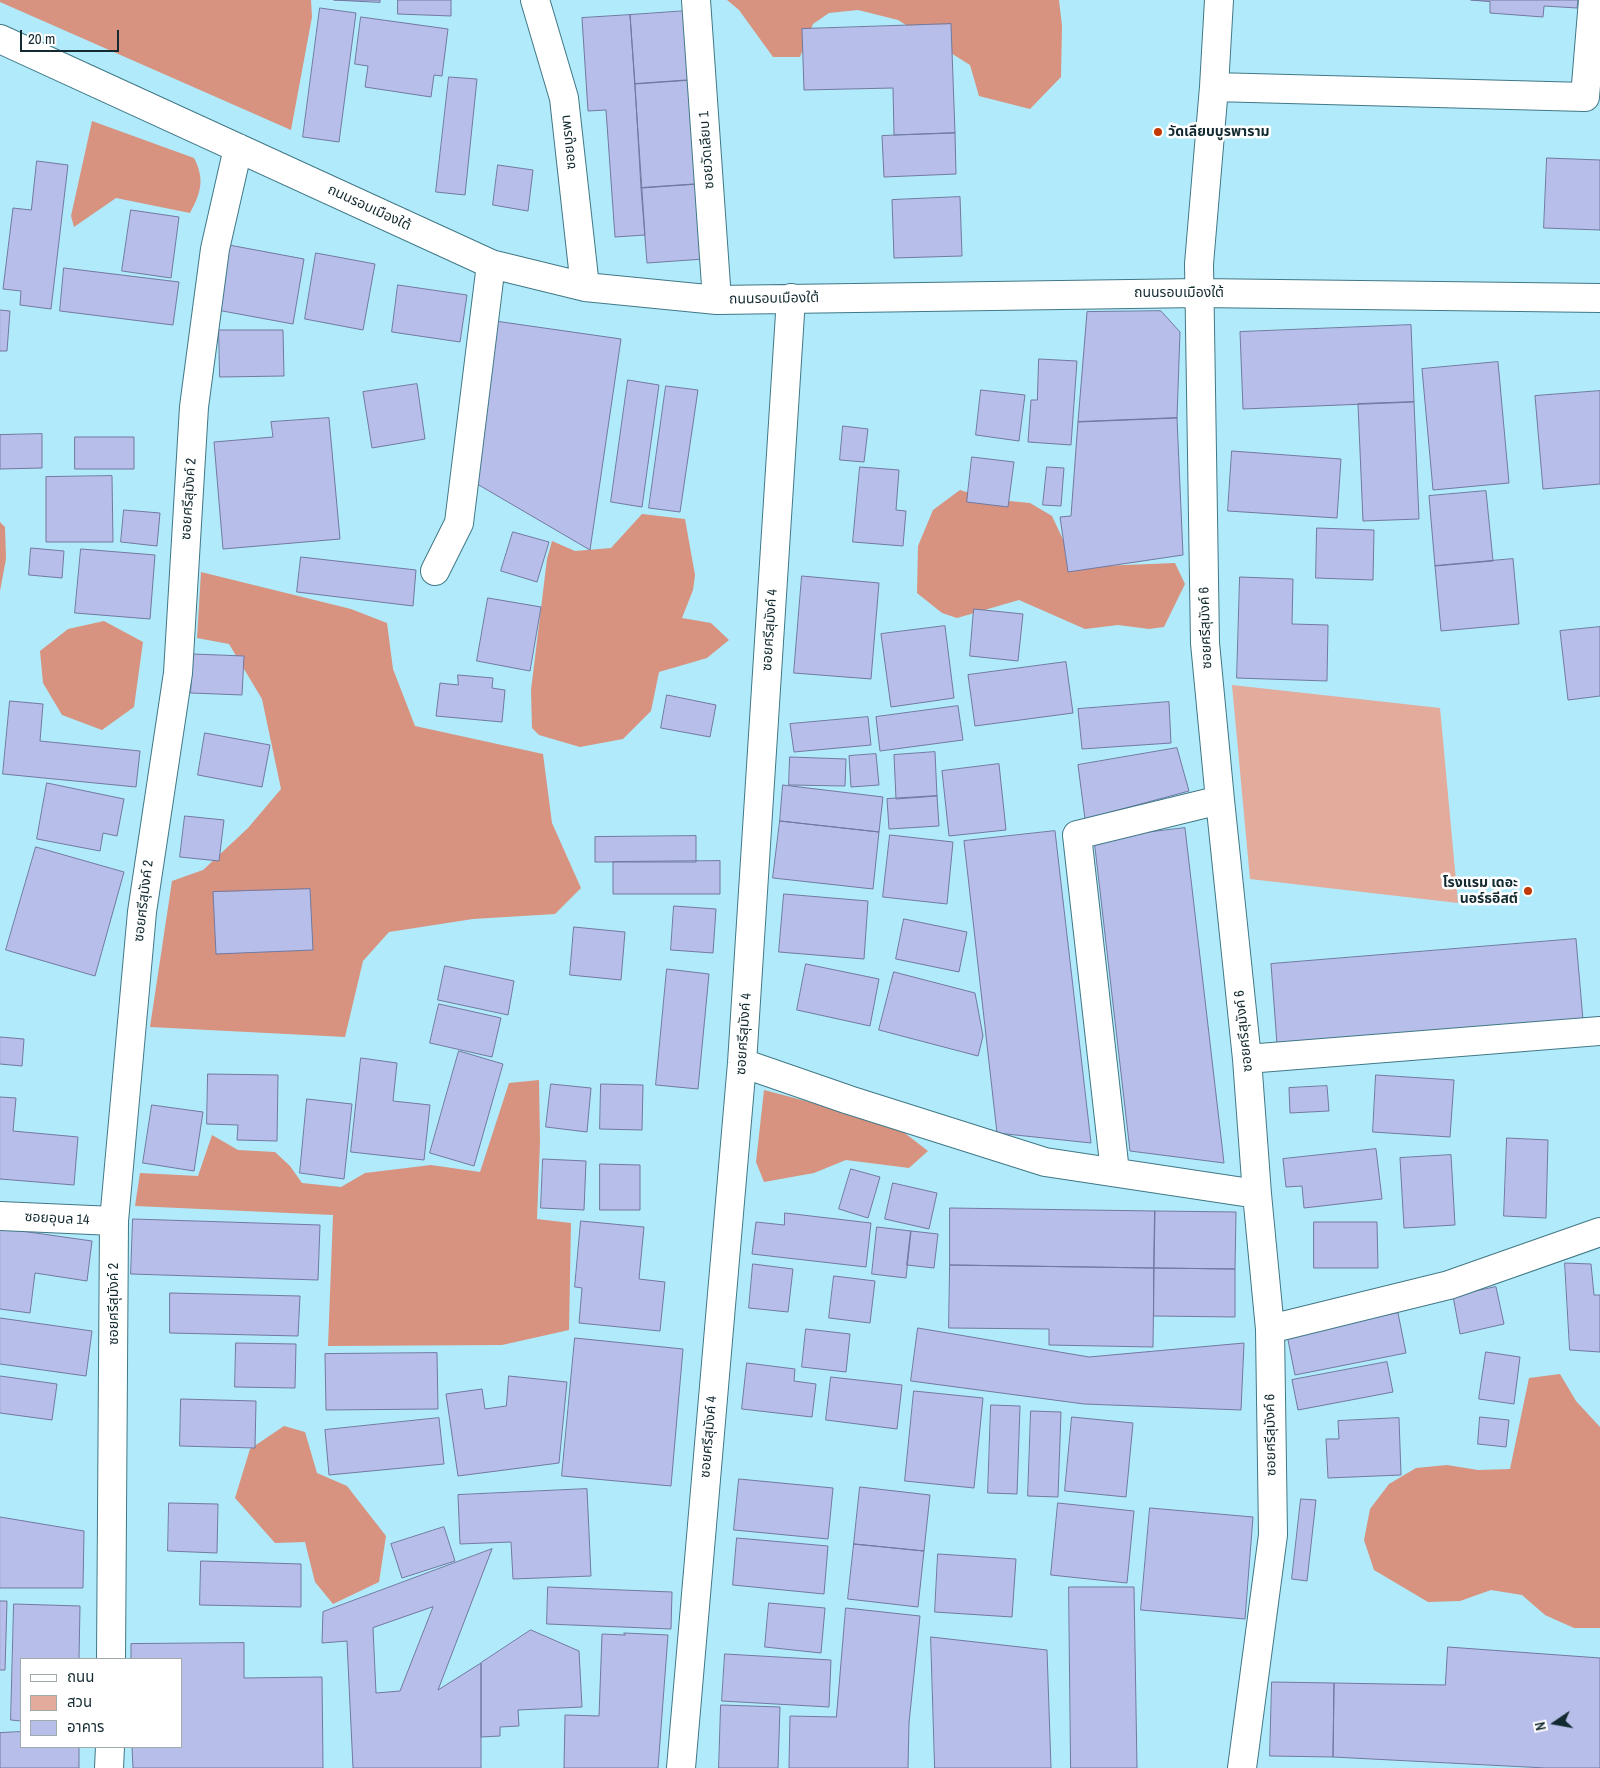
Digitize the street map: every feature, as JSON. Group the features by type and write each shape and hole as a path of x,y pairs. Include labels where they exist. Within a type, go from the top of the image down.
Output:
{"street":[{"name":"ซอยบูรพา","path":"535,0 564,98 584,287"},
{"name":"ซอยวัดเลียบ 1","path":"696,0 717,300"},
{"name":"ซอยศรีสุมังค์ 6","path":"1219,0 1214,87 1199,264 1205,643 1247,1059 1270,1329 1273,1535 1242,1768"},
{"path":"1214,87 1585,97 1592,0"},
{"name":"ถนนรอบเมืองใต้","path":"0,39 491,264 584,287 717,300 1199,293 1600,298"},
{"name":"ซอยศรีสุมังค์ 2","path":"111,1658 114,1222 142,912 178,672 194,407 215,249 238,148"},
{"path":"435,571 459,523 491,264"},
{"name":"ซอยศรีสุมังค์ 4","path":"681,1768 742,1063 791,298"},
{"path":"1115,1172 1077,835 1220,800"},
{"path":"1247,1059 1600,1031"},
{"path":"742,1063 849,1100 1045,1162 1257,1194"},
{"name":"ซอยอุบล 14","path":"0,1216 114,1222"},
{"path":"1270,1329 1449,1285 1600,1232"},
{"path":"109,1768 110,1748"}],"green space":[{"path":"1232,685 1440,708 1458,903 1250,879"}],"shaded area":[{"path":"0,0 311,0 312,17 291,130 0,2"},
{"path":"727,0 1059,0 1062,26 1061,77 1030,109 979,96 970,65 898,20 858,10 829,13 813,24 800,57 773,57 739,10"},
{"path":"92,121 194,158 200,173 200,186 197,199 190,213 116,198 74,227 71,216"},
{"path":"960,490 988,499 1030,503 1052,516 1076,567 1175,563 1185,584 1164,627 1149,629 1118,625 1085,629 1019,600 957,618 942,613 917,593 918,546 933,510"},
{"path":"642,514 685,519 695,575 693,590 682,618 711,623 729,640 707,658 659,672 651,711 623,739 580,747 539,735 532,728 531,690 547,559 552,541 575,551 611,548"},
{"path":"0,522 5,527 6,559 0,591"},
{"path":"201,572 351,609 387,623 393,669 415,726 543,754 552,823 581,888 555,914 473,919 389,932 363,961 345,1037 150,1027 172,881 203,870 248,828 281,789 262,699 229,644 197,638"},
{"path":"104,621 143,642 134,707 102,730 62,715 43,683 40,651 68,629"},
{"path":"539,1080 540,1142 537,1219 571,1223 569,1330 502,1345 328,1346 333,1215 135,1206 140,1173 198,1176 212,1135 238,1150 275,1152 290,1166 302,1183 341,1187 365,1173 431,1165 480,1172 509,1083"},
{"path":"764,1090 893,1124 928,1151 909,1168 846,1160 814,1173 764,1182 756,1162"},
{"path":"1560,1374 1576,1401 1600,1427 1600,1628 1574,1628 1545,1615 1522,1595 1491,1590 1460,1601 1428,1602 1374,1570 1364,1540 1370,1509 1389,1484 1416,1468 1447,1465 1478,1470 1510,1469 1529,1378"},
{"path":"284,1426 305,1432 317,1473 347,1486 386,1536 379,1582 333,1604 315,1582 305,1542 275,1543 235,1498 250,1449"}],"building":[{"path":"334,0 380,0 380,2"},
{"path":"398,0 451,0 451,16 398,14"},
{"path":"1471,0 1578,0 1577,8 1544,6 1543,17 1490,13 1490,2"},
{"path":"320,8 356,13 339,142 303,137"},
{"path":"687,11 692,80 635,84 630,15"},
{"path":"630,15 645,235 615,237 606,110 588,111 582,18"},
{"path":"361,17 448,29 442,76 434,75 431,97 365,87 368,66 355,64"},
{"path":"951,24 955,133 894,135 893,88 804,90 802,29"},
{"path":"449,77 477,79 465,195 436,192"},
{"path":"692,80 699,184 641,188 635,84"},
{"path":"955,133 956,174 884,177 882,136"},
{"path":"1547,158 1600,160 1600,230 1544,228"},
{"path":"37,161 68,165 51,309 20,305 21,291 3,289 13,208 31,210"},
{"path":"498,165 533,170 528,211 493,205"},
{"path":"699,184 704,259 647,263 641,188"},
{"path":"960,197 962,256 894,258 892,200"},
{"path":"131,210 179,217 171,278 122,271"},
{"path":"229,245 304,259 293,324 217,310"},
{"path":"316,253 375,264 363,330 305,319"},
{"path":"64,268 179,282 173,325 60,311"},
{"path":"398,285 467,295 460,342 392,332"},
{"path":"0,310 10,311 7,351 0,351"},
{"path":"1161,311 1180,332 1177,418 1078,422 1087,312"},
{"path":"495,321 621,339 590,550 472,481"},
{"path":"1411,325 1414,402 1243,409 1240,332"},
{"path":"219,330 283,330 284,376 220,377"},
{"path":"1039,359 1077,361 1071,445 1028,442 1031,400 1037,400"},
{"path":"1498,362 1509,483 1433,490 1422,369"},
{"path":"628,380 659,385 642,507 611,502"},
{"path":"417,384 425,439 372,448 363,392"},
{"path":"666,386 698,390 680,512 649,508"},
{"path":"981,390 1025,395 1019,441 976,435"},
{"path":"1600,391 1600,484 1543,489 1535,396"},
{"path":"1414,402 1419,519 1363,521 1358,404"},
{"path":"329,418 340,539 223,549 214,442 273,437 271,422"},
{"path":"1177,418 1183,555 1068,572 1060,517 1071,516 1078,422"},
{"path":"843,426 868,429 864,462 840,460"},
{"path":"42,434 42,468 0,469 0,435"},
{"path":"75,437 134,437 134,469 75,469"},
{"path":"1232,451 1341,459 1337,518 1228,511"},
{"path":"972,457 1014,462 1008,507 967,502"},
{"path":"860,467 899,470 896,510 906,511 903,546 853,542"},
{"path":"1047,467 1064,468 1061,506 1043,505"},
{"path":"112,476 113,542 46,542 46,477"},
{"path":"1486,491 1493,561 1435,566 1429,496"},
{"path":"124,510 160,513 157,546 121,542"},
{"path":"1317,528 1374,530 1373,580 1316,578"},
{"path":"513,532 549,542 537,582 501,571"},
{"path":"31,548 64,551 62,578 29,575"},
{"path":"81,549 155,555 150,619 75,613"},
{"path":"301,557 416,570 413,606 297,592"},
{"path":"1513,559 1519,624 1441,631 1435,566"},
{"path":"802,576 879,583 871,679 794,673"},
{"path":"1240,577 1293,579 1292,624 1328,625 1327,681 1237,678"},
{"path":"488,598 541,607 530,671 477,661"},
{"path":"974,609 1023,614 1018,661 970,656"},
{"path":"945,626 954,698 891,707 881,634"},
{"path":"1600,627 1600,696 1568,700 1560,631"},
{"path":"193,654 244,656 242,695 191,693"},
{"path":"1066,662 1073,713 975,726 968,675"},
{"path":"458,675 493,678 492,688 505,690 502,722 436,716 440,683 458,685"},
{"path":"667,695 716,705 710,737 661,728"},
{"path":"10,701 43,704 40,741 140,751 136,787 3,774"},
{"path":"1169,702 1171,743 1082,749 1078,709"},
{"path":"958,706 963,740 880,751 876,717"},
{"path":"868,717 871,745 794,752 790,724"},
{"path":"205,733 270,745 262,787 198,775"},
{"path":"1177,748 1189,791 1085,819 1078,765"},
{"path":"935,752 937,796 896,799 894,755"},
{"path":"876,754 879,785 851,787 849,756"},
{"path":"790,757 846,759 845,786 789,785"},
{"path":"999,764 1006,830 949,836 942,771"},
{"path":"47,783 124,799 117,836 103,833 100,851 37,839"},
{"path":"783,785 883,797 879,832 780,821"},
{"path":"937,796 939,826 889,829 887,799"},
{"path":"185,816 224,820 219,861 180,857"},
{"path":"780,821 879,832 873,889 773,878"},
{"path":"1185,828 1224,1163 1130,1151 1094,839"},
{"path":"1055,831 1091,1143 997,1133 964,841"},
{"path":"890,835 953,842 947,904 883,897"},
{"path":"696,836 696,862 595,862 595,837"},
{"path":"36,847 124,872 95,976 6,950"},
{"path":"720,861 720,894 613,894 613,862"},
{"path":"310,889 313,950 216,954 213,892"},
{"path":"784,894 868,901 864,959 779,952"},
{"path":"674,906 716,909 713,953 671,950"},
{"path":"904,919 967,932 959,972 896,959"},
{"path":"574,927 625,932 621,980 570,975"},
{"path":"1576,939 1583,1020 1277,1044 1271,964"},
{"path":"806,964 879,979 870,1026 797,1010"},
{"path":"445,966 514,981 508,1015 438,1000"},
{"path":"667,969 709,974 698,1089 656,1085"},
{"path":"894,972 975,993 983,1036 978,1056 879,1030"},
{"path":"439,1004 501,1018 492,1057 430,1043"},
{"path":"0,1037 24,1039 22,1066 0,1064"},
{"path":"459,1051 503,1064 474,1166 430,1153"},
{"path":"361,1058 397,1063 393,1101 430,1105 424,1160 351,1152"},
{"path":"208,1074 278,1075 277,1141 237,1140 238,1125 207,1124"},
{"path":"1376,1075 1454,1080 1450,1137 1373,1132"},
{"path":"551,1084 591,1088 587,1132 546,1127"},
{"path":"601,1084 643,1085 642,1130 600,1129"},
{"path":"1327,1086 1329,1111 1290,1113 1289,1088"},
{"path":"0,1097 16,1098 13,1131 78,1137 74,1185 0,1179"},
{"path":"307,1099 352,1104 344,1179 300,1173"},
{"path":"152,1105 203,1112 194,1171 143,1163"},
{"path":"1507,1138 1548,1140 1546,1218 1504,1216"},
{"path":"1376,1149 1382,1199 1304,1208 1302,1186 1286,1187 1283,1159"},
{"path":"1451,1155 1455,1225 1404,1228 1400,1158"},
{"path":"543,1159 586,1161 584,1210 541,1208"},
{"path":"600,1164 640,1165 640,1210 600,1210"},
{"path":"851,1169 880,1177 868,1218 839,1209"},
{"path":"893,1183 937,1193 929,1229 885,1219"},
{"path":"950,1208 1155,1211 1154,1268 950,1265"},
{"path":"1155,1211 1236,1212 1235,1269 1154,1268"},
{"path":"785,1213 871,1223 866,1267 752,1254 756,1222 784,1225"},
{"path":"133,1219 320,1225 318,1280 131,1274"},
{"path":"581,1221 644,1227 639,1279 665,1282 660,1331 579,1323 582,1288 575,1287"},
{"path":"1314,1222 1377,1222 1378,1268 1314,1268"},
{"path":"877,1227 911,1231 906,1278 872,1274"},
{"path":"0,1228 92,1241 87,1281 35,1273 30,1313 0,1309"},
{"path":"911,1231 938,1234 934,1268 907,1265"},
{"path":"1565,1263 1591,1264 1594,1295 1600,1295 1600,1352 1570,1350"},
{"path":"753,1264 793,1269 788,1312 749,1308"},
{"path":"950,1265 1154,1268 1153,1347 1049,1345 1049,1329 949,1328"},
{"path":"1154,1268 1235,1269 1235,1317 1154,1316"},
{"path":"834,1276 875,1281 870,1323 829,1318"},
{"path":"1496,1287 1504,1324 1460,1334 1453,1296"},
{"path":"170,1293 300,1296 298,1336 170,1333"},
{"path":"1398,1313 1406,1353 1295,1375 1287,1335"},
{"path":"0,1318 92,1331 86,1376 0,1364"},
{"path":"918,1328 1089,1357 1244,1343 1241,1410 1084,1404 911,1381"},
{"path":"806,1329 850,1334 846,1372 802,1367"},
{"path":"575,1338 683,1349 671,1486 562,1476"},
{"path":"236,1343 296,1344 295,1388 235,1387"},
{"path":"1486,1352 1520,1357 1514,1404 1479,1399"},
{"path":"437,1353 438,1409 326,1410 325,1354"},
{"path":"1387,1362 1393,1392 1298,1410 1292,1380"},
{"path":"747,1363 795,1369 794,1381 816,1384 812,1417 742,1409"},
{"path":"0,1376 57,1384 52,1420 0,1413"},
{"path":"509,1376 567,1382 559,1463 458,1476 446,1394 482,1389 485,1409 506,1406"},
{"path":"831,1377 902,1385 897,1429 826,1420"},
{"path":"914,1391 983,1398 974,1488 905,1481"},
{"path":"181,1399 256,1401 255,1448 180,1446"},
{"path":"991,1405 1020,1406 1017,1494 988,1493"},
{"path":"1031,1411 1061,1412 1058,1497 1028,1496"},
{"path":"1072,1417 1133,1423 1126,1497 1065,1491"},
{"path":"1480,1417 1509,1420 1506,1447 1478,1444"},
{"path":"439,1418 444,1464 329,1475 325,1430"},
{"path":"1399,1418 1401,1475 1328,1478 1326,1439 1339,1439 1338,1421"},
{"path":"739,1479 833,1488 828,1539 734,1530"},
{"path":"860,1487 930,1495 924,1551 854,1544"},
{"path":"587,1489 591,1576 513,1579 511,1542 460,1544 458,1495"},
{"path":"1301,1499 1316,1500 1307,1581 1292,1579"},
{"path":"169,1503 218,1504 217,1553 168,1551"},
{"path":"1058,1503 1134,1511 1127,1583 1051,1575"},
{"path":"1150,1508 1253,1517 1245,1619 1141,1610"},
{"path":"0,1517 84,1531 83,1588 0,1588"},
{"path":"444,1527 455,1561 402,1578 391,1544"},
{"path":"737,1538 828,1546 824,1594 733,1585"},
{"path":"854,1544 924,1551 918,1607 848,1599"},
{"path":"492,1549 438,1690 481,1663 481,1768 353,1768 347,1641 322,1643 323,1612","holes":["433,1607 400,1691 376,1693 373,1628"]},
{"path":"938,1554 1016,1559 1012,1617 935,1612"},
{"path":"201,1561 301,1564 301,1607 200,1605"},
{"path":"548,1587 672,1592 671,1629 547,1624"},
{"path":"1069,1587 1134,1587 1137,1768 1071,1768"},
{"path":"0,1601 7,1601 5,1670 0,1670"},
{"path":"769,1603 825,1608 821,1653 765,1647"},
{"path":"14,1604 80,1606 79,1658 20,1658 20,1721 11,1720"},
{"path":"846,1608 920,1616 909,1723 908,1768 789,1768 790,1716 836,1717"},
{"path":"531,1630 579,1651 582,1707 518,1710 519,1726 500,1727 500,1736 481,1737 481,1663"},
{"path":"624,1633 668,1635 658,1768 564,1768 565,1715 599,1716 602,1634 625,1635"},
{"path":"931,1637 1047,1650 1051,1768 935,1768"},
{"path":"244,1643 244,1678 322,1677 323,1768 133,1768 132,1748 182,1748 182,1658 131,1658 131,1644"},
{"path":"1448,1647 1600,1658 1600,1768 1546,1768 1333,1757 1334,1683 1445,1685"},
{"path":"725,1654 831,1660 829,1707 722,1701"},
{"path":"1272,1682 1334,1683 1333,1757 1270,1756"},
{"path":"721,1705 780,1707 778,1768 719,1768"},
{"path":"20,1732 20,1748 79,1748 79,1768 0,1768 0,1733"}],"place":[{"name":"วัดเลียบบูรพาราม","path":"1158,132"},
{"name":"โรงแรม เดอะ นอร์ธอีสต์","path":"1528,891"}]}
